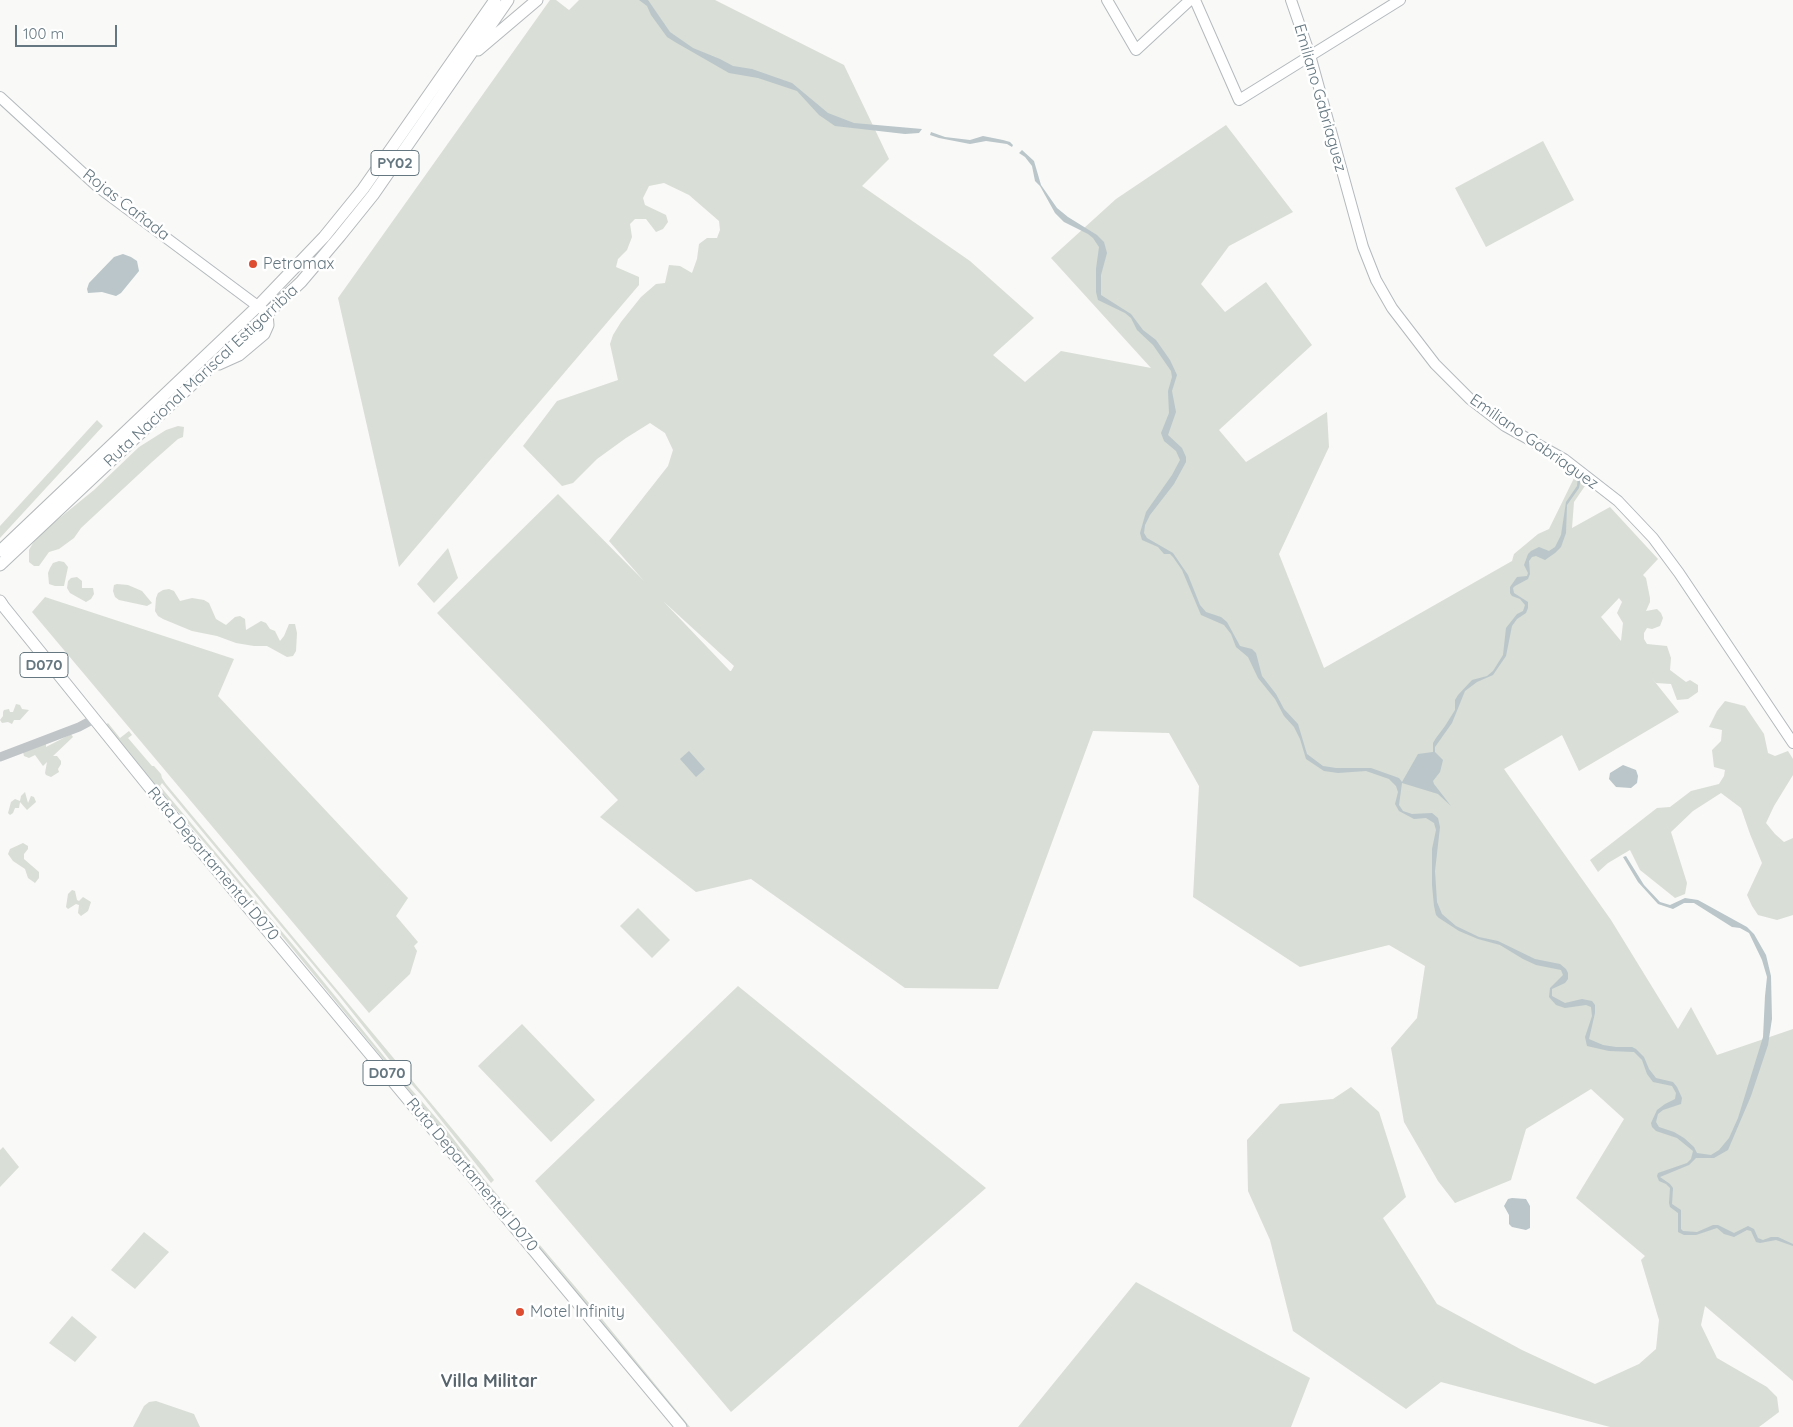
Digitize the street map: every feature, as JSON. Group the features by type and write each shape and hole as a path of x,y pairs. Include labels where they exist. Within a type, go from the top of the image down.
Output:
{"main road":[{"name":"Ruta Nacional Mariscal Estigarribia","path":"2,557 209,369 263,310 364,189 495,0"},
{"name":"Ruta Nacional Mariscal Estigarribia","path":"2,557 45,508 263,310 301,282 368,202 508,0"},
{"path":"463,65 536,0"},
{"path":"1107,0 1136,50 1190,0"},
{"path":"1195,0 1239,100 1400,0"},
{"name":"Emiliano Gabriaguez","path":"1291,0 1310,55 1363,247 1376,280 1392,308 1435,364 1470,399 1505,426 1564,459 1618,501 1653,538 1684,579 1793,742"},
{"name":"Rojas Cañada","path":"0,97 98,187 263,310"},
{"path":"0,571 2,557"},
{"name":"Ruta Departamental D070","path":"1,605 85,713 92,718 681,1427"}],"street":[{"path":"0,757 79,727 92,718"}],"shaded area":[{"path":"550,0 556,0 569,10 579,0 715,0 844,65 889,159 862,186 970,261 1034,318 993,355 1025,382 1061,351 1151,368 1051,258 1116,199 1226,125 1293,212 1229,246 1201,284 1225,312 1266,282 1312,345 1219,430 1246,462 1327,412 1329,447 1279,554 1324,668 1512,561 1514,554 1538,534 1549,529 1576,474 1587,483 1574,502 1572,528 1610,507 1658,559 1643,575 1646,578 1650,598 1646,611 1657,609 1663,618 1660,626 1652,629 1647,628 1644,633 1644,639 1647,644 1667,646 1671,658 1670,670 1686,682 1690,680 1698,685 1698,692 1688,699 1677,700 1671,684 1656,683 1651,677 1679,712 1579,771 1562,735 1504,769 1611,920 1678,1029 1691,1007 1717,1055 1793,1029 1793,1381 1705,1306 1701,1325 1717,1358 1767,1387 1777,1397 1779,1412 1759,1427 1610,1427 1441,1382 1406,1409 1293,1331 1270,1240 1248,1191 1247,1140 1280,1104 1333,1099 1351,1087 1379,1112 1406,1197 1383,1218 1437,1304 1522,1350 1595,1384 1639,1364 1656,1349 1659,1320 1641,1260 1645,1256 1576,1198 1624,1119 1591,1089 1526,1129 1511,1180 1455,1203 1438,1181 1404,1122 1391,1048 1417,1018 1425,966 1389,945 1300,967 1193,897 1199,786 1169,733 1093,731 998,989 905,988 751,879 696,892 600,817 618,800 437,613 558,494 644,581 609,541 668,466 673,450 665,433 650,423 597,459 573,483 562,486 523,446 557,401 618,380 610,344 621,322 641,297 656,284 665,283 669,265 680,266 692,273 697,259 699,244 707,238 717,238 720,230 719,221 689,195 664,183 649,186 643,198 645,205 666,215 668,222 663,229 656,232 646,219 635,219 630,224 632,237 627,250 618,259 616,267 639,277 639,285 399,567 338,298","holes":["1619,598 1622,602 1617,613 1623,623 1621,641 1601,617","663,601 734,666 731,671 730,671"]},
{"path":"639,0 648,0 670,32 693,48 733,66 752,69 792,83 828,113 854,123 922,129 919,133 905,134 835,126 819,115 797,91 758,78 729,73 667,37 651,15 647,6"},
{"path":"931,132 945,137 970,140 983,136 1010,142 1013,145 1012,147 1007,144 986,141 970,144 939,138 930,135"},
{"path":"1543,141 1574,200 1486,247 1455,188"},
{"path":"1022,150 1034,161 1041,185 1057,208 1097,235 1104,242 1107,253 1101,275 1101,295 1131,314 1143,330 1156,340 1170,360 1177,375 1172,391 1176,412 1168,435 1182,448 1186,462 1174,484 1150,515 1145,525 1144,533 1147,538 1173,553 1188,575 1200,605 1206,612 1221,617 1227,622 1240,646 1252,649 1256,653 1262,676 1276,694 1284,709 1298,724 1307,754 1323,766 1371,768 1399,778 1402,782 1418,754 1433,752 1433,743 1455,710 1455,700 1458,695 1472,680 1487,676 1493,671 1503,655 1506,628 1517,614 1523,611 1525,605 1520,599 1512,596 1510,587 1517,577 1527,576 1528,573 1524,565 1531,551 1539,547 1549,551 1555,547 1561,535 1566,502 1577,486 1578,476 1581,478 1579,488 1567,505 1566,533 1561,547 1545,560 1536,556 1532,557 1529,561 1530,574 1528,579 1513,588 1514,593 1528,602 1528,608 1526,613 1517,619 1512,626 1506,656 1493,675 1477,682 1465,691 1452,723 1435,747 1435,752 1443,760 1440,772 1433,781 1451,806 1438,794 1402,783 1399,805 1403,811 1412,814 1432,813 1438,818 1440,827 1435,871 1437,902 1442,914 1456,926 1479,937 1498,941 1535,959 1560,964 1566,969 1568,979 1565,983 1552,989 1552,996 1565,1003 1582,999 1592,1001 1595,1005 1595,1013 1589,1039 1603,1045 1632,1047 1636,1049 1644,1057 1649,1069 1656,1078 1673,1082 1682,1098 1681,1104 1663,1110 1658,1114 1656,1122 1659,1127 1684,1138 1694,1147 1697,1153 1711,1155 1719,1150 1729,1138 1738,1118 1763,1037 1767,977 1762,960 1749,933 1740,928 1732,927 1694,903 1684,903 1673,909 1658,904 1638,882 1623,857 1626,856 1644,885 1660,902 1670,905 1685,898 1698,900 1747,927 1754,934 1766,955 1771,976 1772,1019 1768,1045 1751,1096 1728,1150 1714,1158 1696,1158 1689,1165 1660,1177 1673,1188 1672,1204 1681,1210 1681,1229 1683,1231 1697,1232 1713,1225 1718,1225 1734,1233 1748,1226 1754,1229 1758,1238 1763,1240 1778,1237 1793,1244 1793,1246 1776,1240 1756,1242 1751,1231 1747,1230 1734,1237 1724,1234 1717,1228 1696,1235 1684,1235 1678,1232 1678,1213 1670,1207 1669,1203 1670,1188 1659,1181 1657,1176 1658,1173 1687,1163 1691,1159 1693,1151 1677,1138 1656,1131 1651,1123 1657,1110 1675,1099 1676,1093 1672,1086 1653,1082 1647,1074 1642,1060 1634,1052 1609,1051 1587,1046 1585,1037 1592,1016 1591,1007 1586,1005 1565,1008 1556,1005 1549,997 1550,988 1563,975 1561,970 1536,965 1500,945 1459,931 1436,915 1432,885 1432,849 1436,830 1434,823 1426,818 1414,819 1399,811 1395,804 1398,792 1396,786 1389,779 1366,771 1338,773 1324,771 1306,759 1294,727 1284,716 1275,699 1258,678 1248,657 1236,647 1231,634 1224,625 1201,615 1182,570 1173,557 1170,554 1164,554 1158,547 1142,540 1140,533 1146,512 1172,475 1180,460 1176,451 1164,441 1161,433 1169,413 1168,391 1172,377 1171,371 1153,345 1137,330 1131,318 1125,313 1098,300 1096,269 1099,247 1088,234 1064,222 1055,213 1040,186 1035,181 1032,166 1019,153"},
{"path":"123,254 137,261 139,271 121,293 116,296 102,292 88,293 89,283 114,257"},
{"path":"97,420 103,426 0,538 0,526"},
{"path":"178,426 184,427 183,437 178,439 152,462 81,528 74,538 59,549 49,552 39,566 34,566 29,562 29,550 46,529 94,490 139,447 166,430"},
{"path":"448,548 458,578 434,603 417,584"},
{"path":"64,562 68,567 64,586 49,584 48,573 50,568 53,563"},
{"path":"77,577 82,581 82,588 93,588 94,594 86,602 70,593 67,588 68,581 71,578"},
{"path":"114,585 128,585 142,591 152,603 147,606 119,600 115,597 113,591"},
{"path":"169,589 174,591 180,601 192,598 209,603 216,619 226,625 235,617 240,616 245,619 246,630 261,621 266,623 270,629 275,631 280,641 289,624 295,624 297,633 296,651 293,656 287,657 267,646 236,643 217,636 192,631 163,619 155,611 156,598 158,593"},
{"path":"45,597 234,659 218,696 408,898 396,916 418,942 414,946 417,951 410,974 369,1013 32,612"},
{"path":"1725,701 1745,706 1764,734 1768,753 1775,756 1788,751 1793,759 1793,775 1766,823 1784,842 1793,838 1793,915 1777,920 1758,915 1747,895 1762,863 1741,808 1721,793 1693,811 1671,832 1687,883 1685,894 1675,898 1640,870 1630,850 1608,863 1598,872 1590,860 1657,808 1670,807 1691,791 1719,784 1725,770 1714,767 1712,750 1721,741 1722,730 1709,727 1717,711"},
{"path":"16,704 20,705 22,709 29,710 20,720 14,720 12,724 8,722 2,723 0,720 4,710 9,709 10,712 13,712"},
{"path":"108,723 120,738 129,731 132,735 128,738 161,774 166,784 484,1167 494,1180 491,1183 422,1096 389,1059 340,997 162,783 160,786 445,1128 484,1179 589,1303 690,1427 687,1427 466,1163 439,1127 226,868 157,787 155,788 105,725"},
{"path":"71,734 73,737 53,756 57,756 61,764 58,769 59,772 51,777 45,773 47,762 43,766 35,755 29,758 24,756 23,752 46,742 46,747"},
{"path":"689,751 705,769 696,777 680,759"},
{"path":"1623,765 1636,770 1638,776 1637,783 1631,788 1616,787 1609,779 1610,773"},
{"path":"25,792 28,803 31,796 34,797 36,802 27,810 20,802 19,808 15,808 10,815 8,813 11,802 15,799 20,801 21,796"},
{"path":"23,843 28,846 24,859 39,872 39,878 35,883 28,878 25,869 13,861 8,854 10,849"},
{"path":"72,890 75,891 77,900 79,901 83,897 91,902 88,911 81,916 78,913 79,905 76,904 68,909 66,907 68,894"},
{"path":"638,908 670,940 652,958 620,926"},
{"path":"738,986 986,1188 731,1412 535,1181"},
{"path":"522,1024 595,1100 551,1142 478,1066"},
{"path":"3,1147 19,1167 0,1187 0,1150"},
{"path":"1508,1199 1526,1199 1530,1206 1530,1228 1526,1230 1512,1227 1509,1224 1509,1215 1504,1206"},
{"path":"144,1232 169,1252 135,1289 111,1270"},
{"path":"1136,1282 1310,1378 1291,1427 1018,1427"},
{"path":"72,1316 97,1337 75,1362 49,1343"},
{"path":"156,1401 194,1414 200,1427 133,1427 144,1406 149,1402"}],"place":[{"name":"Petromax","path":"253,264"},
{"name":"Motel Infinity","path":"520,1312"}],"district":[{"name":"Villa Militar","path":"489,1382"}]}
